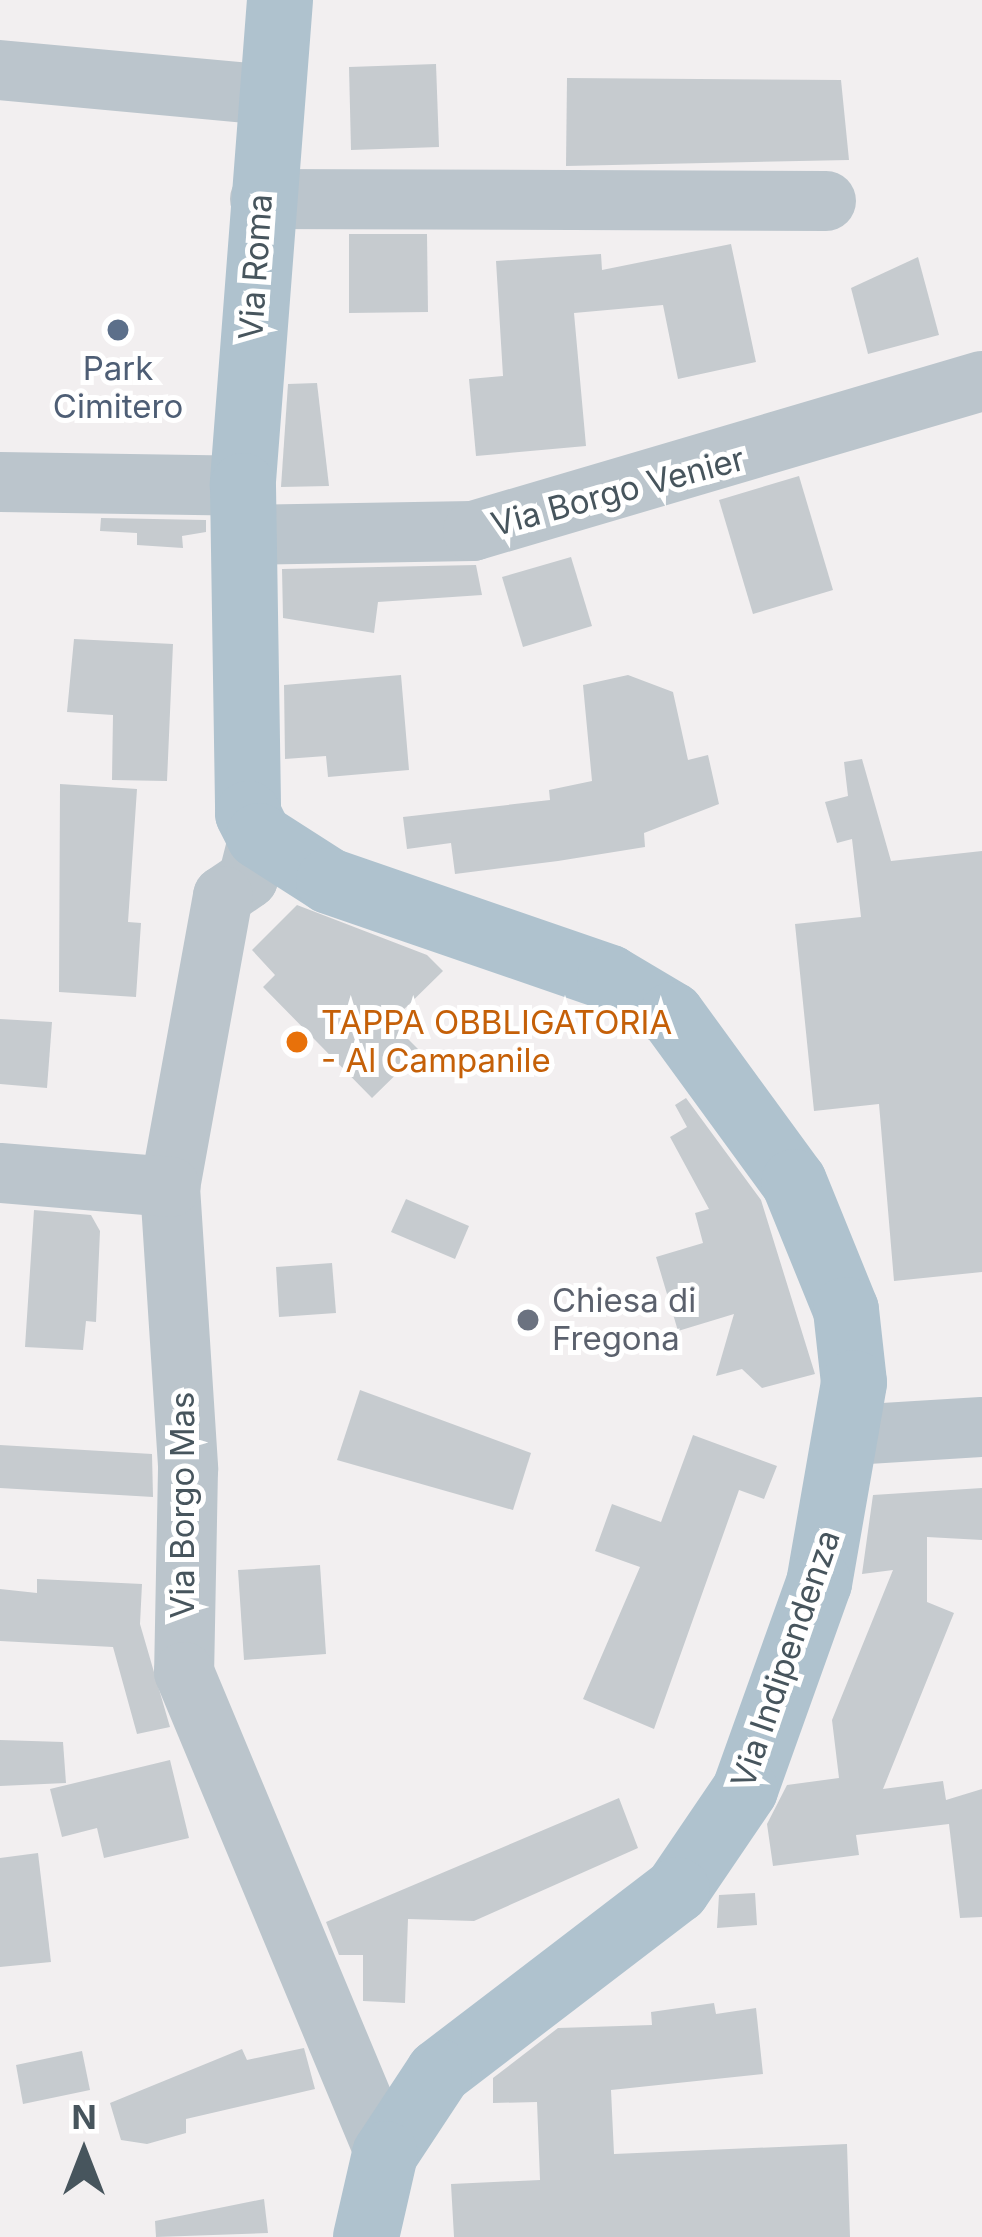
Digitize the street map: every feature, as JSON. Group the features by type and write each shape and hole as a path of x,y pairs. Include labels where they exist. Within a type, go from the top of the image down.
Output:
{"main road":[{"name":"Via Roma","path":"243,510 260,199 280,0"},
{"path":"243,510 243,782 259,836"},
{"name":"Via Indipendenza","path":"259,836 329,881 610,978 672,1016 734,1086 831,1262 846,1310 851,1435 778,1707 715,1840 677,1890 439,2072 385,2154 366,2237"}],"street":[{"path":"0,70 268,95"},
{"path":"260,199 826,201"},
{"name":"Via Borgo Venier","path":"0,482 473,531 982,381"},
{"name":"Via Borgo Mas","path":"259,836 248,879 223,896 170,1187 188,1469 184,1672 385,2154"},
{"path":"0,1173 170,1187"},
{"path":"851,1435 982,1426"}],"building":[{"path":"436,64 439,147 351,150 349,67"},
{"path":"567,78 841,80 849,160 566,166"},
{"path":"349,234 427,234 428,312 349,313"},
{"path":"731,244 756,362 678,379 663,305 574,313 586,446 476,456 469,379 503,376 496,261 601,254 602,270"},
{"path":"918,257 939,335 868,354 851,288"},
{"path":"317,383 329,486 281,487 288,384"},
{"path":"799,476 833,590 753,614 719,500"},
{"path":"101,518 206,520 206,532 182,536 183,548 137,545 137,533 100,531"},
{"path":"571,557 592,626 523,647 502,577"},
{"path":"476,565 482,595 378,602 374,633 283,618 282,569"},
{"path":"74,639 173,644 167,781 112,780 113,715 67,712"},
{"path":"401,675 409,770 328,777 326,756 285,759 284,685"},
{"path":"628,675 673,692 688,760 708,755 719,804 644,833 645,847 558,861 455,874 451,843 407,849 403,817 550,800 549,790 592,781 583,685"},
{"path":"862,759 891,861 982,851 982,1272 894,1281 879,1104 814,1111 795,924 861,917 852,839 837,843 825,802 848,796 844,762"},
{"path":"60,784 137,789 128,922 141,923 136,997 59,992"},
{"path":"297,905 427,955 443,971 391,1022 420,1051 372,1098 263,987 275,975 252,950"},
{"path":"0,1019 52,1022 47,1088 0,1084"},
{"path":"686,1098 761,1200 815,1374 762,1388 742,1369 716,1376 734,1314 678,1331 656,1257 703,1243 695,1213 709,1209 670,1137 687,1127 675,1105"},
{"path":"406,1199 469,1226 455,1259 391,1232"},
{"path":"34,1210 91,1215 100,1231 96,1322 86,1321 83,1350 25,1347"},
{"path":"332,1263 336,1313 279,1317 276,1267"},
{"path":"360,1390 531,1453 513,1510 337,1460"},
{"path":"693,1435 777,1466 764,1499 739,1490 654,1729 583,1699 640,1567 595,1551 612,1504 661,1522"},
{"path":"0,1445 152,1454 153,1497 0,1488"},
{"path":"982,1488 982,1540 927,1537 927,1602 954,1613 883,1789 943,1781 946,1800 982,1789 982,1917 960,1918 949,1824 856,1835 859,1855 773,1866 767,1824 787,1785 839,1778 832,1720 893,1570 862,1574 873,1495"},
{"path":"320,1565 326,1654 244,1660 238,1570"},
{"path":"37,1579 142,1584 140,1624 170,1727 137,1734 113,1647 0,1641 0,1589 37,1593"},
{"path":"0,1740 63,1742 66,1783 0,1786"},
{"path":"170,1760 189,1838 104,1858 97,1828 62,1837 50,1789"},
{"path":"619,1798 638,1848 474,1921 408,1919 405,2003 363,2001 363,1955 339,1955 326,1922"},
{"path":"38,1853 51,1962 0,1967 0,1858"},
{"path":"755,1893 757,1925 717,1928 719,1895"},
{"path":"714,2003 716,2014 756,2008 763,2074 611,2090 614,2154 847,2144 850,2237 454,2237 451,2184 540,2180 537,2102 493,2103 493,2078 558,2028 652,2025 651,2012"},
{"path":"304,2048 315,2089 186,2119 186,2133 147,2144 121,2140 110,2103 242,2049 247,2060"},
{"path":"82,2051 90,2090 23,2104 16,2065"},
{"path":"264,2199 268,2233 156,2237 155,2221"}],"place":[{"name":"Park Cimitero","path":"118,330"},
{"name":"TAPPA OBBLIGATORIA - Al Campanile","path":"297,1042"},
{"name":"Chiesa di Fregona","path":"528,1320"}]}
